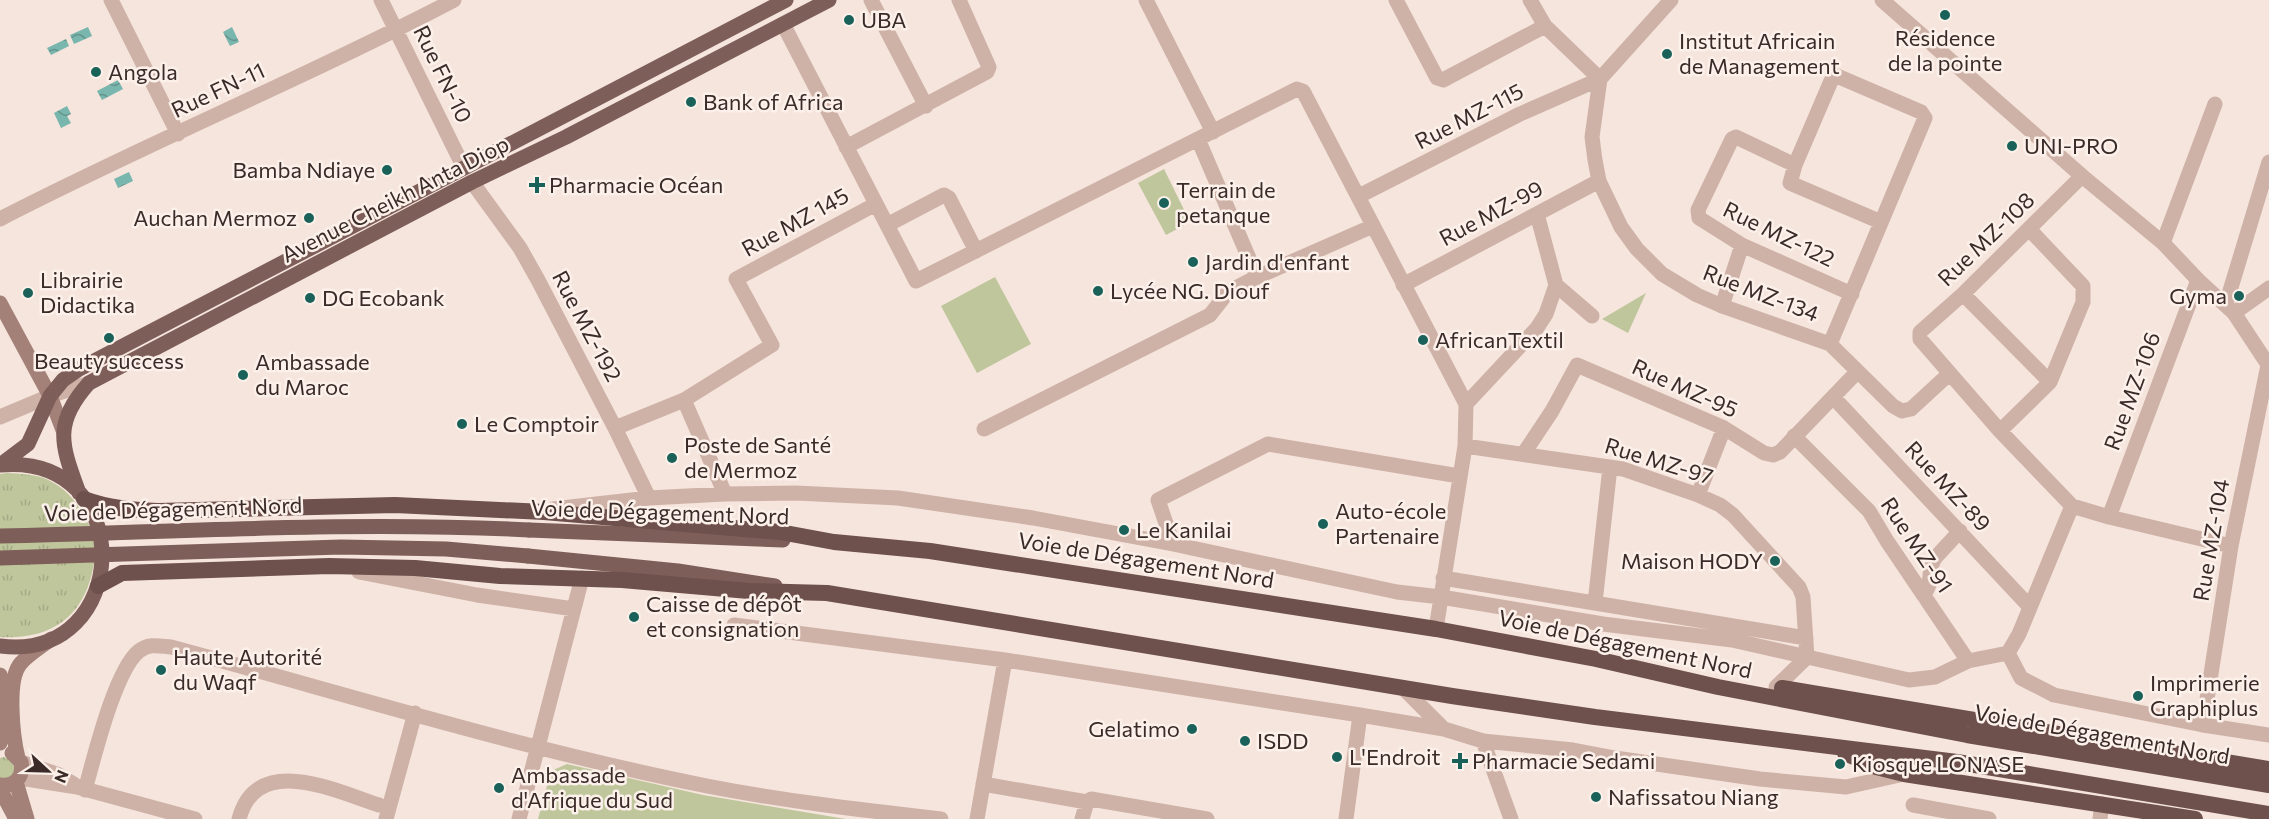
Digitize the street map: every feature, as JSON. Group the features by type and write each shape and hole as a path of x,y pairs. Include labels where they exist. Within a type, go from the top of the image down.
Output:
{"highway":[{"path":"82,496 101,505 158,511 395,506 544,512 780,532 834,542"},
{"name":"Voie de Dégagement Nord","path":"834,542 930,551 1008,562 1436,629 1596,659 1718,687 1967,735 2269,785"},
{"path":"98,586 122,573 329,566 415,568 500,576 582,578 749,591 827,594"},
{"name":"Voie de Dégagement Nord","path":"827,594 1403,688 1595,717 1957,762 2269,814"},
{"path":"1718,687 1752,685 1776,687 2269,769"},
{"path":"1828,746 1876,767 1904,774 2101,812 2195,819"}],"main road":[{"name":"Avenue Cheikh Anta Diop","path":"63,430 67,414 89,383 786,0"},
{"name":"Avenue Cheikh Anta Diop","path":"0,465 28,444 50,396 63,380 79,369 468,175 566,137 829,0"},
{"path":"0,303 50,396 63,430 64,449 82,496 99,526 103,546 103,566 91,602 67,629 21,662 17,669 13,695 13,728 22,773 18,780 0,787 16,819"},
{"path":"0,465 19,465 47,471 82,496"},
{"name":"Voie de Dégagement Nord","path":"0,537 339,526 446,526 834,542"},
{"name":"Voie de Dégagement Nord","path":"0,558 341,547 446,549 678,571 827,594"},
{"path":"0,646 28,646 52,638"},
{"path":"0,675 3,709 0,743"},
{"path":"0,753 8,752 19,760"},
{"path":"18,780 27,819"}],"street":[{"path":"111,0 178,134"},
{"name":"Rue FN-10","path":"381,0 468,175"},
{"name":"Rue FN-11","path":"0,219 71,183 396,30 454,0"},
{"path":"871,0 926,106"},
{"path":"846,147 987,72 989,69 959,0"},
{"path":"1146,0 1213,132"},
{"path":"1396,0 1437,78 1443,80 1545,26"},
{"path":"1530,0 1545,26 1600,79 1671,0"},
{"path":"1882,0 2082,176 2163,243 2230,309 2269,366"},
{"path":"783,24 916,281 1297,89 1303,91 1466,404 1465,446 1436,629"},
{"path":"1830,344 1925,118 1921,112 1837,76 1831,81 1795,165 1790,183 1881,222"},
{"name":"Rue MZ-134","path":"1600,79 1592,137 1599,181 1621,227 1637,249 1662,274 1697,295 1722,306 1830,344 1893,406 1902,411 1911,409 1948,374"},
{"name":"Rue MZ-115","path":"1359,196 1520,114 1600,79"},
{"path":"2163,243 2215,104"},
{"name":"Rue MZ-122","path":"1795,165 1736,137 1732,139 1697,214 1702,221 1742,244 1852,294"},
{"path":"1198,140 1257,277"},
{"path":"2230,309 2269,162"},
{"name":"Rue MZ-192","path":"468,175 520,248 615,428 649,498"},
{"name":"Rue MZ-108","path":"1948,374 1920,339 1920,332 1963,294 2082,176"},
{"name":"Rue MZ-99","path":"1403,285 1599,181"},
{"path":"886,225 944,195 949,198 976,251"},
{"name":"Rue MZ 145","path":"615,428 684,400 772,345 736,279 876,204"},
{"path":"1466,404 1537,328 1546,314 1556,285 1537,214"},
{"path":"984,429 1210,315 1227,292 1373,226"},
{"path":"2000,431 2050,382 2083,302 2083,286 2029,229"},
{"path":"1722,306 1742,244"},
{"name":"Rue MZ-106","path":"2109,517 2198,280"},
{"path":"1556,285 1592,316"},
{"path":"2230,309 2269,288"},
{"path":"1963,294 2050,382"},
{"name":"Rue MZ-95","path":"1524,453 1552,411 1577,365 1724,428 1764,453 1773,455 1780,452 1794,436"},
{"name":"Rue MZ-104","path":"2203,724 2231,546 2269,366"},
{"path":"1794,436 1857,372"},
{"path":"1948,374 2072,506 2231,546"},
{"path":"0,417 89,383"},
{"name":"Rue MZ-89","path":"1833,397 2029,606"},
{"path":"684,400 725,494"},
{"path":"1698,495 1724,428"},
{"name":"Rue MZ-91","path":"1794,436 1869,511 1968,661"},
{"path":"1173,544 1158,501 1268,444 1459,476"},
{"name":"Rue MZ-97","path":"1465,446 1610,466 1698,495 1720,505 1733,515 1799,587 1803,597 1807,657"},
{"path":"1595,603 1610,466"},
{"path":"544,512 555,508 649,498 725,494 796,493 898,498 1033,518 1173,544 1396,592 1603,624 1732,640 1909,680 1935,677 1968,661 2008,653 2014,645 2072,506"},
{"path":"1924,596 1930,579 1930,566 1960,531"},
{"path":"329,566 477,595 574,609"},
{"path":"519,819 582,578"},
{"path":"1443,578 1806,638"},
{"path":"734,625 1005,660 1444,729 1483,741 1573,750 1749,777 1846,788 1904,774"},
{"path":"81,789 118,687 133,658 151,645 171,647 539,747 705,785 792,801 941,819"},
{"path":"2008,653 2021,678 2054,695 2269,735"},
{"path":"1776,687 1807,657"},
{"path":"977,819 1005,660"},
{"path":"1403,688 1444,729"},
{"path":"239,819 250,796 268,782 298,780 383,812 415,713"},
{"path":"1346,819 1360,715"},
{"path":"1483,741 1510,819"},
{"path":"19,760 57,774 81,789"},
{"path":"18,780 81,789 195,819"},
{"path":"983,784 1087,802 1091,799 1176,817 1208,819"},
{"path":"1082,819 1087,802"},
{"path":"1913,805 1961,817 1989,819"}],"green space":[{"name":"Terrain de petanque","path":"1164,169 1190,222 1166,235 1138,183"},
{"path":"995,277 1031,344 977,373 941,306"},
{"path":"1646,293 1628,333 1602,319"},
{"path":"0,474 42,477 66,492 88,522 95,550 94,565 87,589 80,603 70,615 60,624 47,630 17,637 0,637"},
{"path":"4,757 15,762 14,777 0,779 0,758"},
{"path":"567,764 703,795 846,819 538,819 551,771"}],"water":[{"path":"88,27 92,36 74,44 70,35"},
{"path":"232,27 239,42 230,46 223,32"},
{"path":"66,39 69,46 51,55 47,48"},
{"path":"118,80 123,89 102,100 97,91"},
{"path":"67,106 71,114 67,116 71,123 61,128 54,113"},
{"path":"129,172 133,181 118,188 114,179"}],"place":[{"name":"Résidence de la pointe","path":"1945,15"},
{"name":"UBA","path":"849,20"},
{"name":"Institut Africain de Management","path":"1667,54"},
{"name":"Angola","path":"96,72"},
{"name":"Bank of Africa","path":"691,102"},
{"name":"UNI-PRO","path":"2012,146"},
{"name":"Bamba Ndiaye","path":"387,170"},
{"name":"Pharmacie Océan","path":"537,185"},
{"name":"Terrain de petanque","path":"1164,203"},
{"name":"Auchan Mermoz","path":"309,218"},
{"name":"Jardin d'enfant","path":"1193,262"},
{"name":"Lycée NG. Diouf","path":"1098,291"},
{"name":"Librairie Didactika","path":"28,293"},
{"name":"Gyma","path":"2239,296"},
{"name":"DG Ecobank","path":"310,298"},
{"name":"Beauty success","path":"109,338"},
{"name":"AfricanTextil","path":"1423,340"},
{"name":"Ambassade du Maroc","path":"243,375"},
{"name":"Le Comptoir","path":"462,424"},
{"name":"Poste de Santé de Mermoz","path":"672,458"},
{"name":"Auto-école Partenaire","path":"1323,524"},
{"name":"Le Kanilai","path":"1124,530"},
{"name":"Maison HODY","path":"1775,561"},
{"name":"Caisse de dépôt et consignation","path":"634,617"},
{"name":"Haute Autorité du Waqf","path":"161,670"},
{"name":"Imprimerie Graphiplus","path":"2138,696"},
{"name":"Gelatimo","path":"1192,729"},
{"name":"ISDD","path":"1245,741"},
{"name":"L'Endroit","path":"1337,757"},
{"name":"Pharmacie Sedami","path":"1460,761"},
{"name":"Kiosque LONASE","path":"1840,764"},
{"name":"Ambassade d'Afrique du Sud","path":"499,788"},
{"name":"Nafissatou Niang","path":"1596,797"}]}
